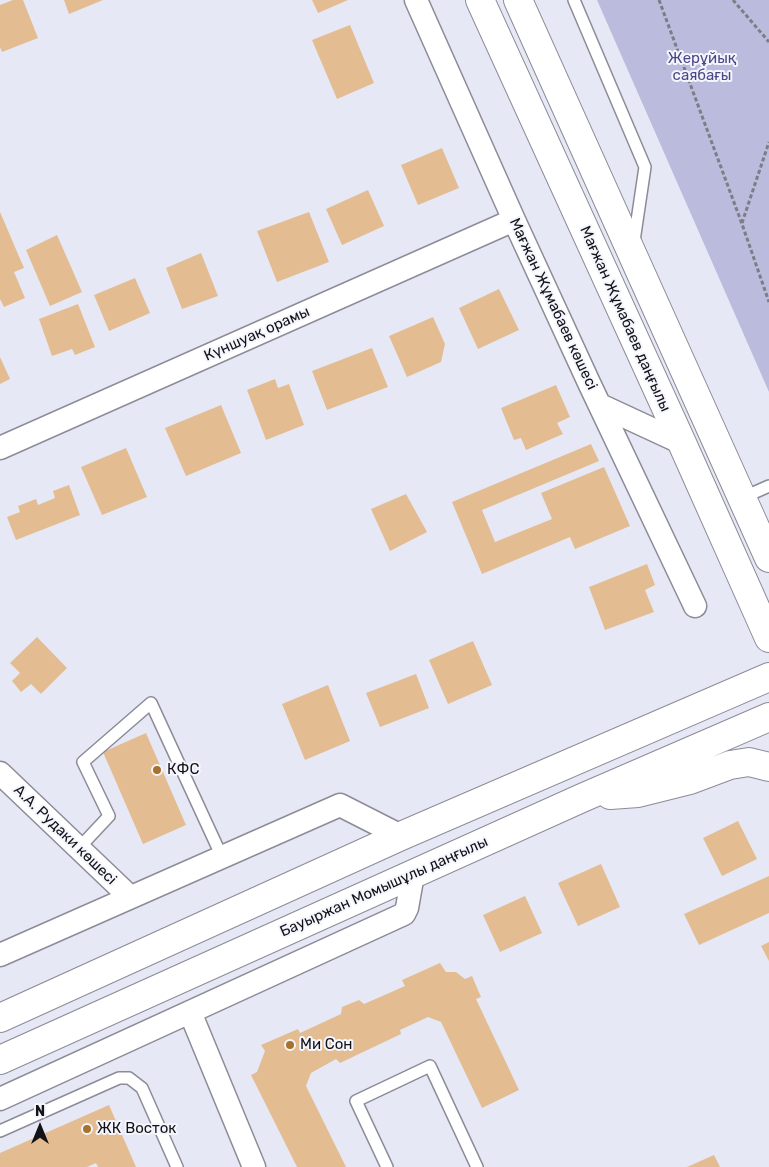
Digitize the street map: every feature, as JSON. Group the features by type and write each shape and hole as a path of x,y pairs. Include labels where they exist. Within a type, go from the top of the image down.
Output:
{"main road":[{"name":"Мағжан Жұмабаев даңғылы","path":"480,0 769,638"},
{"path":"518,0 769,558"},
{"path":"0,1018 401,836 769,677"},
{"name":"Бауыржан Момышұлы даңғылы","path":"0,1060 582,798 769,716"},
{"path":"582,798 638,793 690,780 730,765 749,762 769,766"}],"street":[{"name":"Мағжан Жұмабаев көшесі","path":"416,0 514,220 696,606"},
{"name":"Күншуақ орамы","path":"0,448 514,220"},
{"path":"600,405 682,443"},
{"name":"А.А. Рудаки көшесі","path":"0,773 130,897"},
{"path":"0,956 340,805 401,836"},
{"path":"0,1099 404,914 413,874"},
{"path":"190,1012 254,1167"}],"lane":[{"path":"574,0 645,167 632,253"},
{"path":"742,498 769,486"},
{"path":"79,848 109,816 83,762 151,703 222,856"},
{"path":"387,1167 356,1101 430,1066 477,1167"},
{"path":"0,1131 119,1078 129,1078 142,1088 177,1167"}],"path":[{"path":"660,0 769,302"},
{"path":"733,0 769,42"},
{"path":"742,224 769,142"}],"green space":[{"name":"Жерұйық саябағы","path":"597,0 769,0 769,392 655,132"}],"building":[{"path":"13,0 23,0 38,38 2,52 0,47 0,5"},
{"path":"64,0 103,0 69,14"},
{"path":"312,0 348,0 318,13"},
{"path":"350,25 374,83 337,99 312,40"},
{"path":"442,148 459,188 418,205 401,165"},
{"path":"368,190 384,226 342,245 326,209"},
{"path":"0,212 24,268 14,272 25,298 4,307 0,299"},
{"path":"309,212 329,262 277,282 257,231"},
{"path":"57,235 82,292 50,306 26,250"},
{"path":"201,253 218,296 182,309 166,268"},
{"path":"135,278 150,313 109,331 94,295"},
{"path":"499,289 519,330 478,349 459,308"},
{"path":"78,304 95,347 75,355 72,349 52,356 39,319"},
{"path":"433,317 445,344 441,362 407,377 389,336"},
{"path":"372,348 388,387 327,410 312,371"},
{"path":"0,357 10,379 0,384"},
{"path":"275,379 278,388 289,384 304,425 266,440 247,390"},
{"path":"556,385 570,417 557,423 563,434 526,450 521,438 514,440 501,408"},
{"path":"221,405 241,453 186,476 165,428"},
{"path":"591,444 599,461 482,510 495,542 552,519 541,493 604,467 630,526 575,549 570,537 482,574 452,502"},
{"path":"126,448 147,497 102,515 81,467"},
{"path":"69,485 80,515 16,540 7,517 20,512 18,506 36,499 38,505 55,498 53,491"},
{"path":"406,494 427,532 390,551 371,509"},
{"path":"647,564 655,585 645,590 654,612 605,630 589,587"},
{"path":"37,637 67,668 41,694 31,684 21,692 12,681 20,673 10,663"},
{"path":"473,641 492,685 448,704 429,660"},
{"path":"416,674 429,708 380,727 366,693"},
{"path":"328,685 350,741 305,760 282,704"},
{"path":"146,733 186,825 143,844 103,752"},
{"path":"738,821 757,859 722,876 703,838"},
{"path":"601,864 620,907 578,926 558,883"},
{"path":"769,876 769,913 699,945 684,914"},
{"path":"525,896 542,933 500,952 483,915"},
{"path":"769,942 769,961 761,946"},
{"path":"440,963 446,972 456,972 465,979 472,976 481,997 476,999 519,1090 482,1108 441,1022 428,1017 400,1030 401,1034 340,1063 336,1059 311,1073 306,1086 346,1167 297,1167 251,1075 257,1072 265,1051 261,1045 298,1029 300,1033 341,1014 342,1007 359,1000 364,1004 405,986 402,980"},
{"name":"ЖК Восток","path":"109,1105 136,1167 98,1167 96,1163 87,1167 0,1167 0,1153"},
{"path":"714,1155 720,1167 687,1167"}],"place":[{"name":"КФС","path":"157,770"},
{"name":"Ми Сон","path":"290,1045"},
{"name":"ЖК Восток","path":"87,1129"}]}
